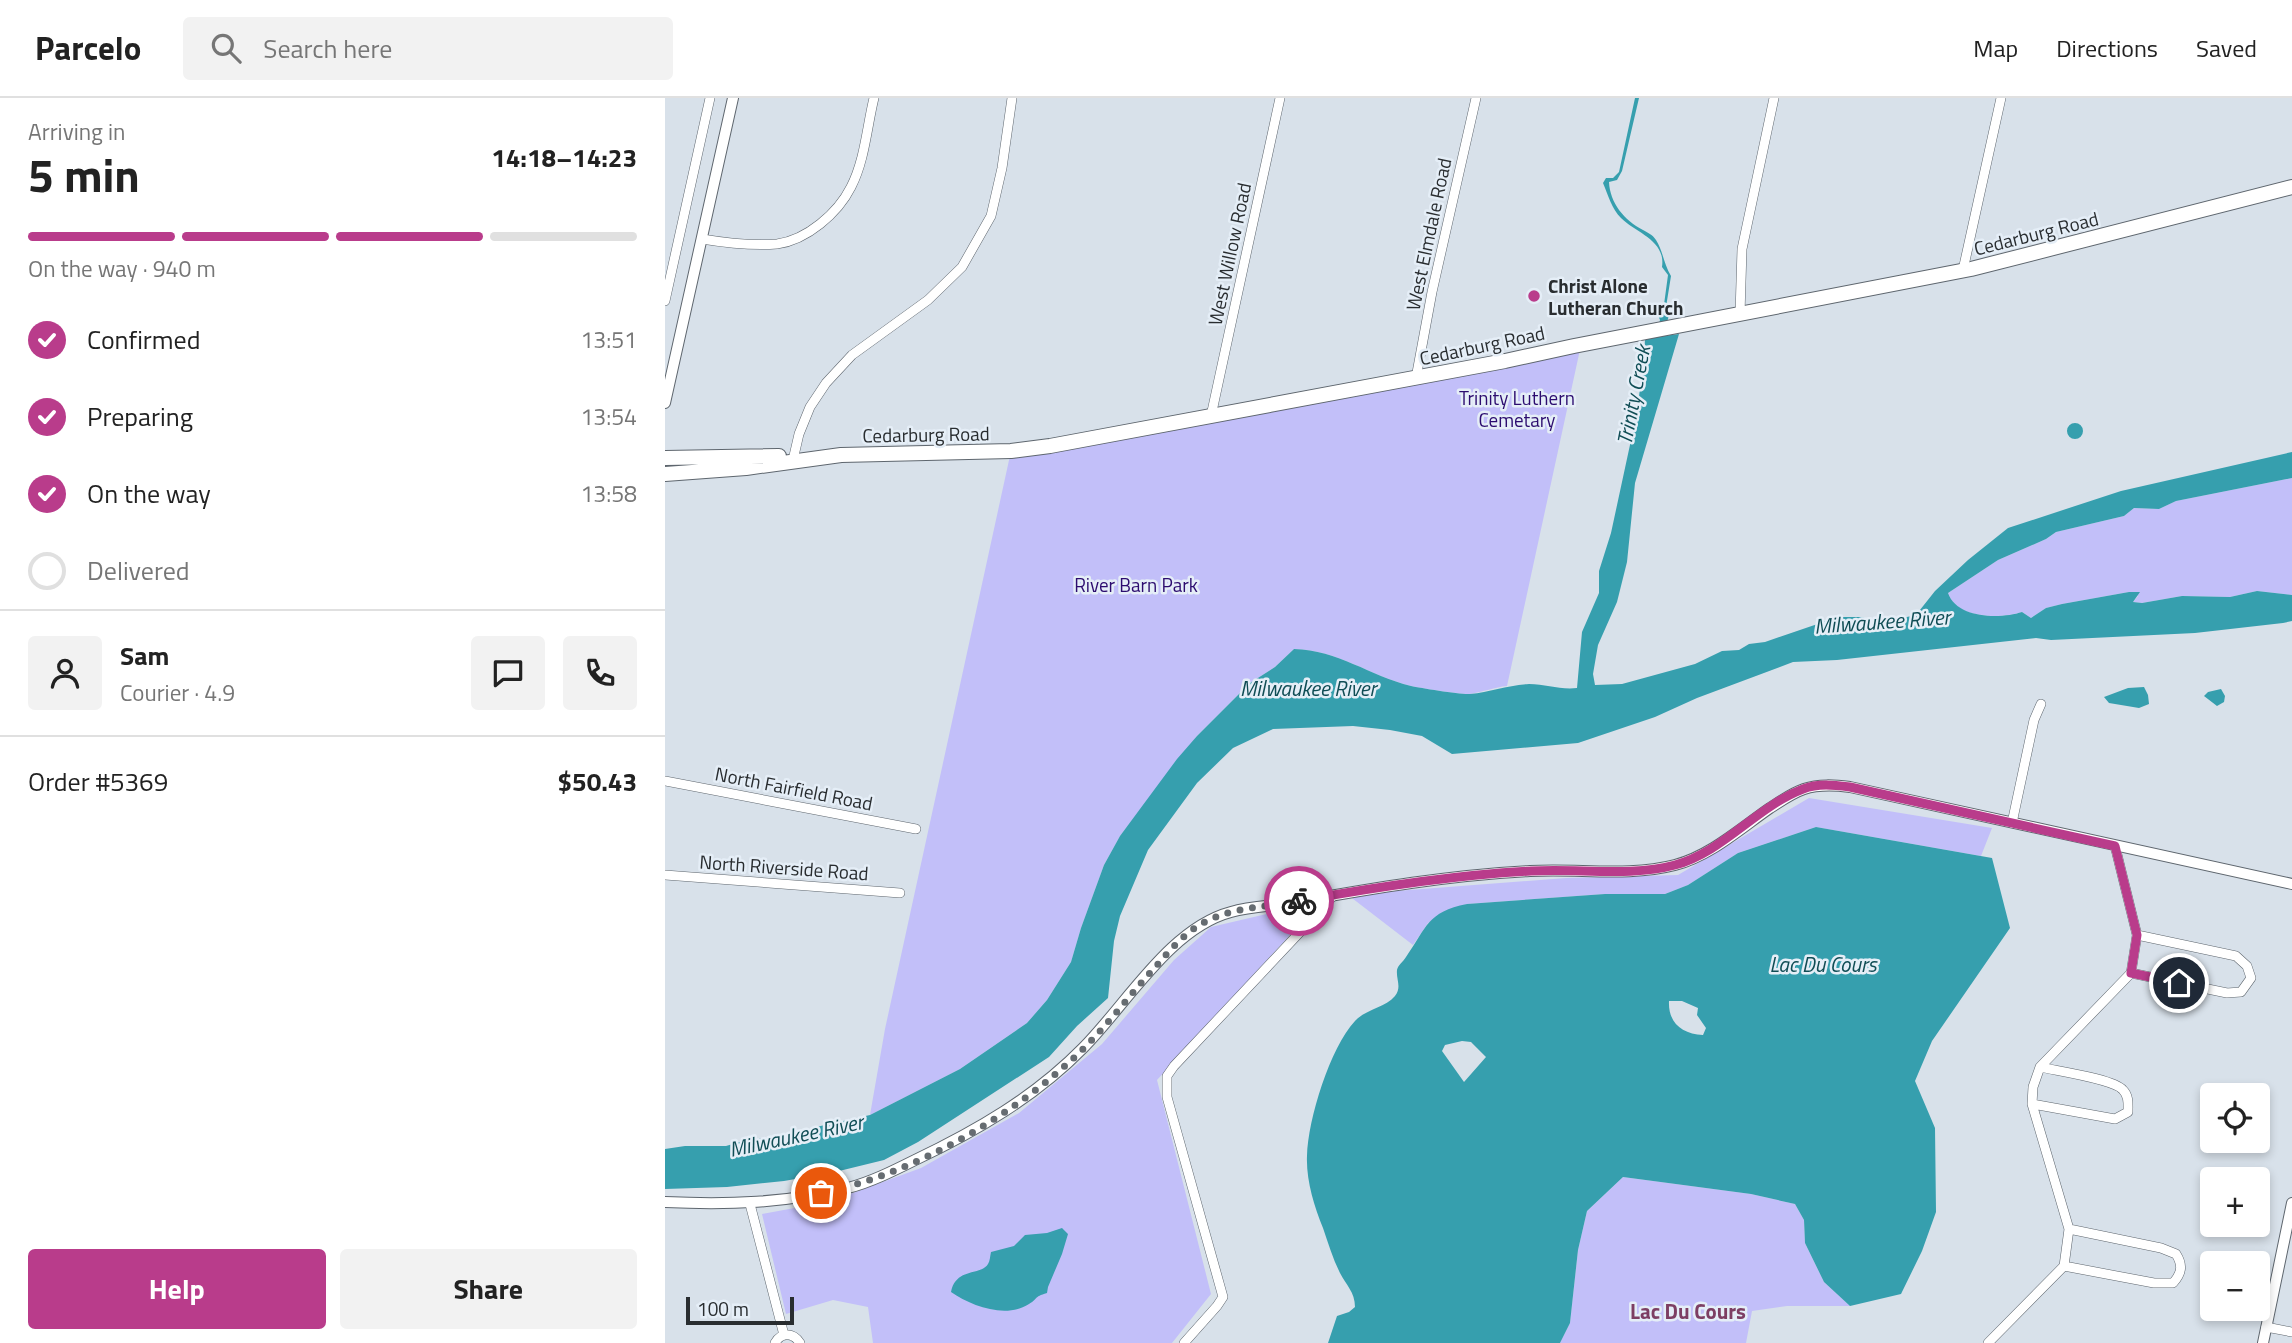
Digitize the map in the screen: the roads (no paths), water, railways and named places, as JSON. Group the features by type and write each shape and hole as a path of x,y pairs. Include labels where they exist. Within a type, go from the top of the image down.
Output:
{"main road":[{"name":"Cedarburg Road","path":"665,474 746,468 841,455 1011,451 1050,446 1416,378 1963,270 2292,187"},
{"name":"Cedarburg Road","path":"665,458 778,456 793,460"}],"street":[{"path":"665,301 710,98"},
{"path":"665,403 733,98"},
{"path":"702,239 734,244 779,244 800,236 822,222 851,187 859,167 874,98"},
{"path":"793,460 809,409 826,383 852,355 928,300 962,267 991,216 1000,180 1012,98"},
{"name":"West Willow Road","path":"1211,416 1280,98"},
{"name":"West Elmdale Road","path":"1416,378 1432,292 1476,98"},
{"path":"1740,314 1742,249 1774,98"},
{"path":"1963,270 2001,98"},
{"path":"2012,823 2034,720 2041,704"},
{"name":"North Fairfield Road","path":"665,781 916,829"},
{"path":"665,1202 750,1204 849,1188 877,1178 962,1138 1033,1093 1084,1048 1172,948 1199,925 1231,912 1395,884 1495,874 1571,869 1626,870 1676,865 1706,851 1785,798 1804,789 1828,784 2292,884"},
{"path":"1988,1343 2064,1266 2069,1229 2032,1104 2033,1087 2040,1067 2131,973 2137,935 2115,846"},
{"name":"North Riverside Road","path":"665,875 901,893"},
{"path":"1184,1343 1223,1297 1167,1097 1167,1076 1334,895"},
{"path":"1288,903 1302,930"},
{"path":"2131,973 2227,993 2241,992 2251,978 2247,966 2236,956 2137,935"},
{"path":"2032,1104 2115,1119 2128,1112 2128,1098 2122,1088 2108,1082 2040,1067"},
{"path":"2263,1343 2292,1203"},
{"path":"750,1204 784,1335"},
{"path":"2064,1266 2154,1283 2173,1283 2180,1275 2181,1263 2176,1254 2161,1248 2069,1229"},
{"path":"2266,1327 2292,1332"},
{"path":"775,1343 784,1335 793,1335 800,1343"}],"water":[{"name":"Milwaukee River","path":"1635,98 1639,98 1622,171 1617,180 1609,182 1610,190 1615,204 1624,216 1651,235 1658,244 1671,276 1666,307 1670,312 1663,336 1679,334 1635,483 1627,562 1617,602 1598,645 1593,674 1595,685 1622,684 1695,664 1722,651 1739,650 1749,644 1765,642 1838,617 1860,617 1884,622 1916,615 1935,591 2008,528 2121,491 2292,452 2292,478 2176,501 2159,509 2134,508 2124,516 2056,532 1998,560 1948,593 1953,602 1970,612 2003,616 2022,612 2031,618 2046,608 2129,592 2140,592 2133,602 2142,603 2182,596 2230,597 2257,591 2292,595 2292,621 2195,633 2051,640 2036,638 1837,660 1793,662 1697,698 1655,717 1578,743 1452,754 1422,736 1390,730 1353,726 1273,729 1233,748 1197,783 1148,850 1120,916 1114,941 1108,998 1077,1026 1049,1057 918,1142 884,1160 784,1181 727,1187 665,1189 665,1149 726,1146 753,1138 778,1140 816,1127 870,1115 960,1069 1027,1023 1047,1000 1071,962 1104,865 1120,836 1197,736 1250,683 1275,667 1294,649 1325,654 1396,682 1450,692 1470,694 1529,684 1577,688 1582,632 1599,593 1599,571 1611,533 1636,417 1645,339 1656,337 1660,320 1658,315 1663,312 1668,275 1662,267 1662,258 1655,244 1618,214 1603,183 1606,178 1613,178 1619,172"},
{"path":"2075,423 2081,425 2081,437 2075,439 2069,437 2067,431 2069,425"},
{"path":"2144,687 2149,704 2139,708 2109,703 2104,697 2128,688"},
{"path":"2221,689 2225,696 2224,702 2217,706 2204,696 2208,692"},
{"name":"Lac Du Cours","path":"1816,827 1992,858 2010,928 1932,1041 1915,1081 1935,1128 1936,1212 1922,1251 1901,1294 1850,1306 1824,1282 1805,1243 1804,1220 1795,1204 1751,1194 1623,1177 1587,1211 1578,1250 1570,1323 1560,1343 1328,1343 1337,1316 1349,1312 1355,1307 1355,1302 1333,1257 1311,1193 1307,1156 1311,1123 1337,1048 1359,1017 1395,996 1398,968 1429,922 1444,911 1467,904 1605,894 1665,894 1688,885 1738,853","holes":["1669,1001 1682,1001 1698,1008 1697,1015 1706,1028 1703,1035 1678,1026 1671,1015","1471,1042 1486,1057 1464,1082 1442,1051 1445,1045"]},
{"path":"1062,1228 1068,1234 1047,1293 1029,1304 1010,1310 989,1309 968,1302 951,1292 954,1284 963,1275 985,1268 991,1252 1014,1246 1025,1235 1047,1233"}],"place":[{"name":"Christ Alone Lutheran Church","path":"1534,296"}],"district":[{"name":"Lac Du Cours","path":"1688,1311"}],"water label":[{"name":"Trinity Creek","path":"1633,395"}],"park label":[{"name":"Trinity Luthern Cemetary","path":"1517,408"},
{"name":"River Barn Park","path":"1136,584"}]}
